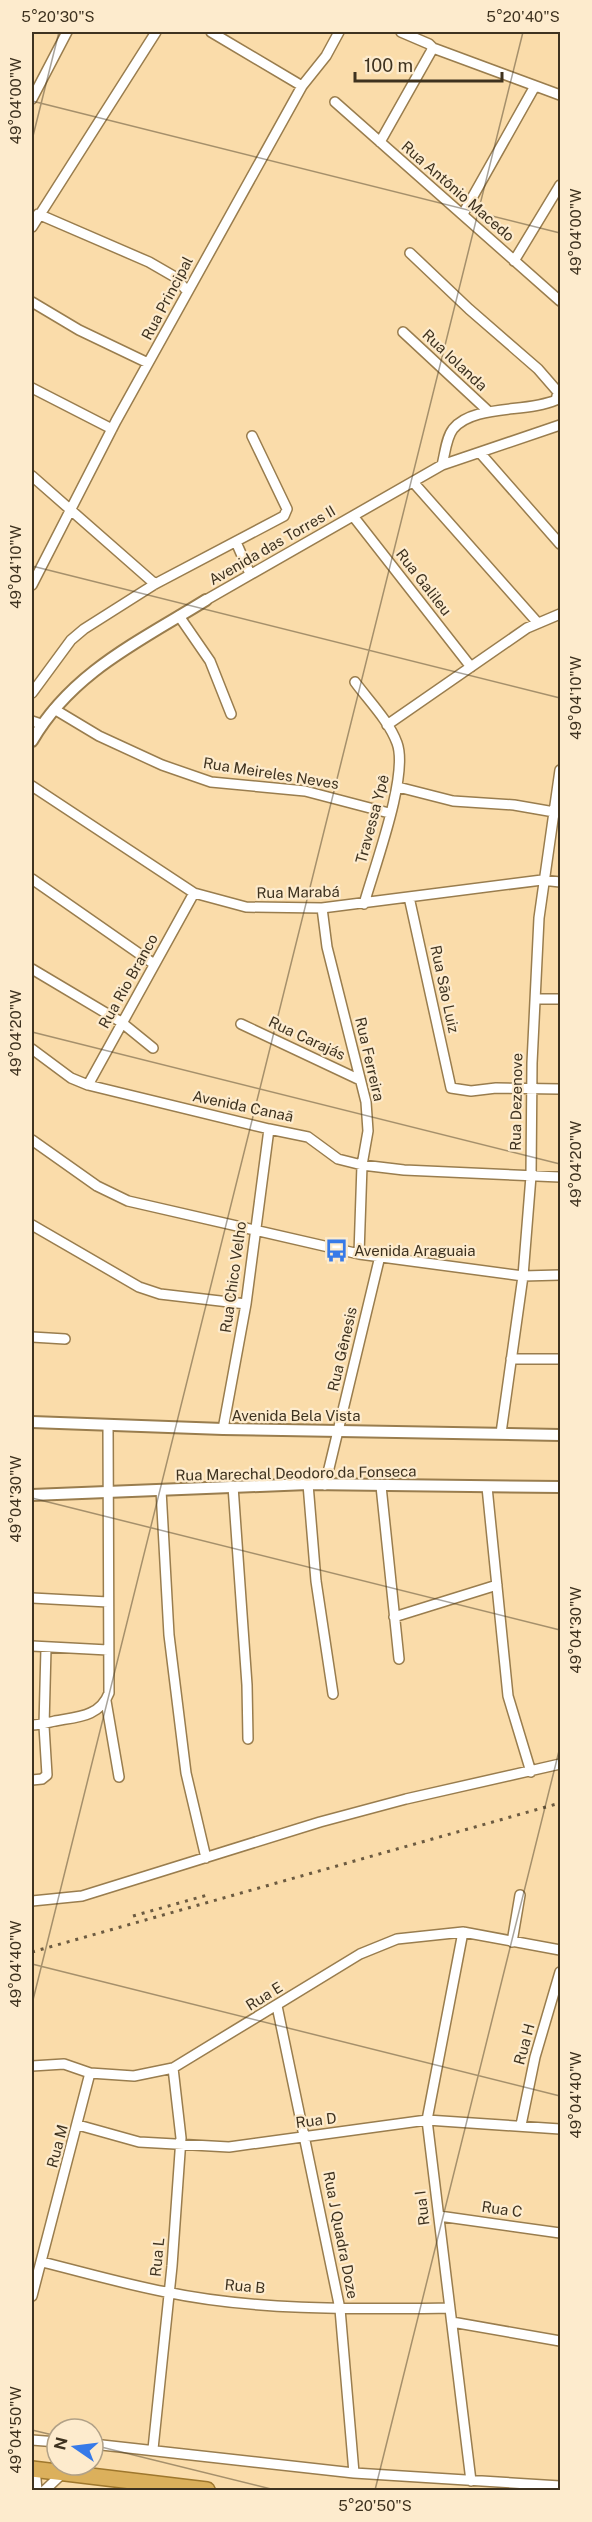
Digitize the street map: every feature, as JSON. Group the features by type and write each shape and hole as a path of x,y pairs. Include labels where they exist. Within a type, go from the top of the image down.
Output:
{"highway":[{"path":"97,2477 207,2490"}],"street":[{"path":"32,99 67,32"},
{"path":"32,225 98,127 156,32"},
{"path":"211,32 302,86"},
{"name":"Rua Principal","path":"32,585 112,429 187,291 302,86 326,56 339,32"},
{"path":"401,32 433,48 561,95"},
{"path":"380,142 433,48"},
{"path":"463,214 535,86"},
{"name":"Rua Antônio Macedo","path":"335,102 561,302"},
{"path":"514,261 561,185"},
{"path":"38,214 149,262 175,277 187,291"},
{"path":"410,253 469,309 538,369 558,392 556,400 539,406 487,410 453,430 442,465"},
{"path":"32,302 79,330 148,363"},
{"name":"Rua Iolanda","path":"404,332 487,410"},
{"path":"32,388 112,429"},
{"name":"Avenida das Torres II","path":"32,741 36,723 54,709 92,670 179,616 442,465 481,454 561,425"},
{"path":"32,693 71,640 84,629 155,584 282,517 287,509 252,436"},
{"path":"481,454 561,544"},
{"path":"32,476 155,584"},
{"path":"413,482 537,622"},
{"name":"Rua Galileu","path":"353,516 471,667"},
{"path":"236,542 250,574"},
{"path":"387,725 537,622 561,614"},
{"path":"179,616 210,661 231,714"},
{"name":"Travessa Ypê","path":"355,682 387,725 397,742 400,755 398,788 364,904"},
{"name":"Rua Meireles Neves","path":"54,709 99,736 162,765 212,782 305,791 389,813"},
{"name":"Rua Dezenove","path":"501,1434 523,1276 531,1176 532,1088 542,880 557,813 561,770"},
{"name":"Rua Marabá","path":"32,786 194,893 246,907 322,908 542,880 561,882"},
{"path":"398,788 453,801 514,804 557,813"},
{"path":"32,879 154,964"},
{"name":"Rua Rio Branco","path":"88,1085 194,893"},
{"name":"Rua São Luiz","path":"409,897 451,1088 471,1091 532,1088"},
{"name":"Rua Ferreira","path":"322,908 327,947 366,1102 368,1131 362,1165 359,1254"},
{"path":"32,969 122,1022 153,1048"},
{"path":"536,999 561,999"},
{"name":"Rua Carajás","path":"242,1024 360,1080"},
{"name":"Avenida Canaã","path":"32,1049 71,1078 88,1085 308,1137 338,1159 362,1165 404,1170 561,1177"},
{"path":"532,1088 561,1089"},
{"name":"Rua Chico Velho","path":"223,1429 246,1304 269,1129"},
{"path":"32,1140 97,1186 128,1202 359,1254 523,1276 561,1275"},
{"path":"32,1225 139,1287 160,1294 246,1304"},
{"name":"Rua Gênesis","path":"325,1485 336,1430 342,1414 380,1256"},
{"path":"32,1336 65,1339"},
{"path":"511,1359 561,1359"},
{"name":"Avenida Bela Vista","path":"32,1422 223,1429 561,1435"},
{"path":"108,1425 107,1697 119,1777"},
{"path":"308,1484 316,1581 333,1694"},
{"name":"Rua Marechal Deodoro da Fonseca","path":"32,1495 308,1484 561,1487"},
{"path":"232,1486 247,1685 248,1739"},
{"path":"381,1486 399,1659"},
{"path":"487,1487 508,1696 531,1772"},
{"path":"161,1490 170,1647 186,1773 206,1858"},
{"path":"394,1617 497,1586"},
{"path":"32,1598 108,1602"},
{"path":"32,1646 108,1650"},
{"path":"32,1780 46,1776 44,1726 46,1648"},
{"path":"32,1725 44,1726 83,1717 107,1697"},
{"path":"32,1901 82,1896 395,1802 561,1764"},
{"path":"512,1942 520,1895"},
{"name":"Rua E","path":"32,2066 63,2064 90,2073 134,2076 173,2068 278,2006 326,1974 379,1945 413,1935 463,1932 561,1950"},
{"name":"Rua I","path":"463,1932 427,2120 471,2481"},
{"name":"Rua H","path":"521,2125 536,2057 561,1972"},
{"name":"Rua J Quadra Doze","path":"278,2006 340,2308 354,2473"},
{"name":"Rua L","path":"153,2449 180,2146 173,2068"},
{"name":"Rua M","path":"32,2296 90,2073"},
{"name":"Rua D","path":"78,2126 139,2142 230,2147 427,2120 561,2129"},
{"name":"Rua C","path":"438,2216 561,2233"},
{"name":"Rua B","path":"42,2262 168,2293 228,2300 340,2308 450,2308"},
{"path":"452,2322 561,2342"},
{"path":"105,2445 354,2473 471,2481 560,2483"},
{"path":"33,2469 37,2490"},
{"path":"45,2490 59,2477"}],"railway":[{"path":"32,1952 560,1803"},
{"path":"133,1916 211,1894"}],"place":[{"name":"Avenida Araguaia","path":"336,1250"}]}
